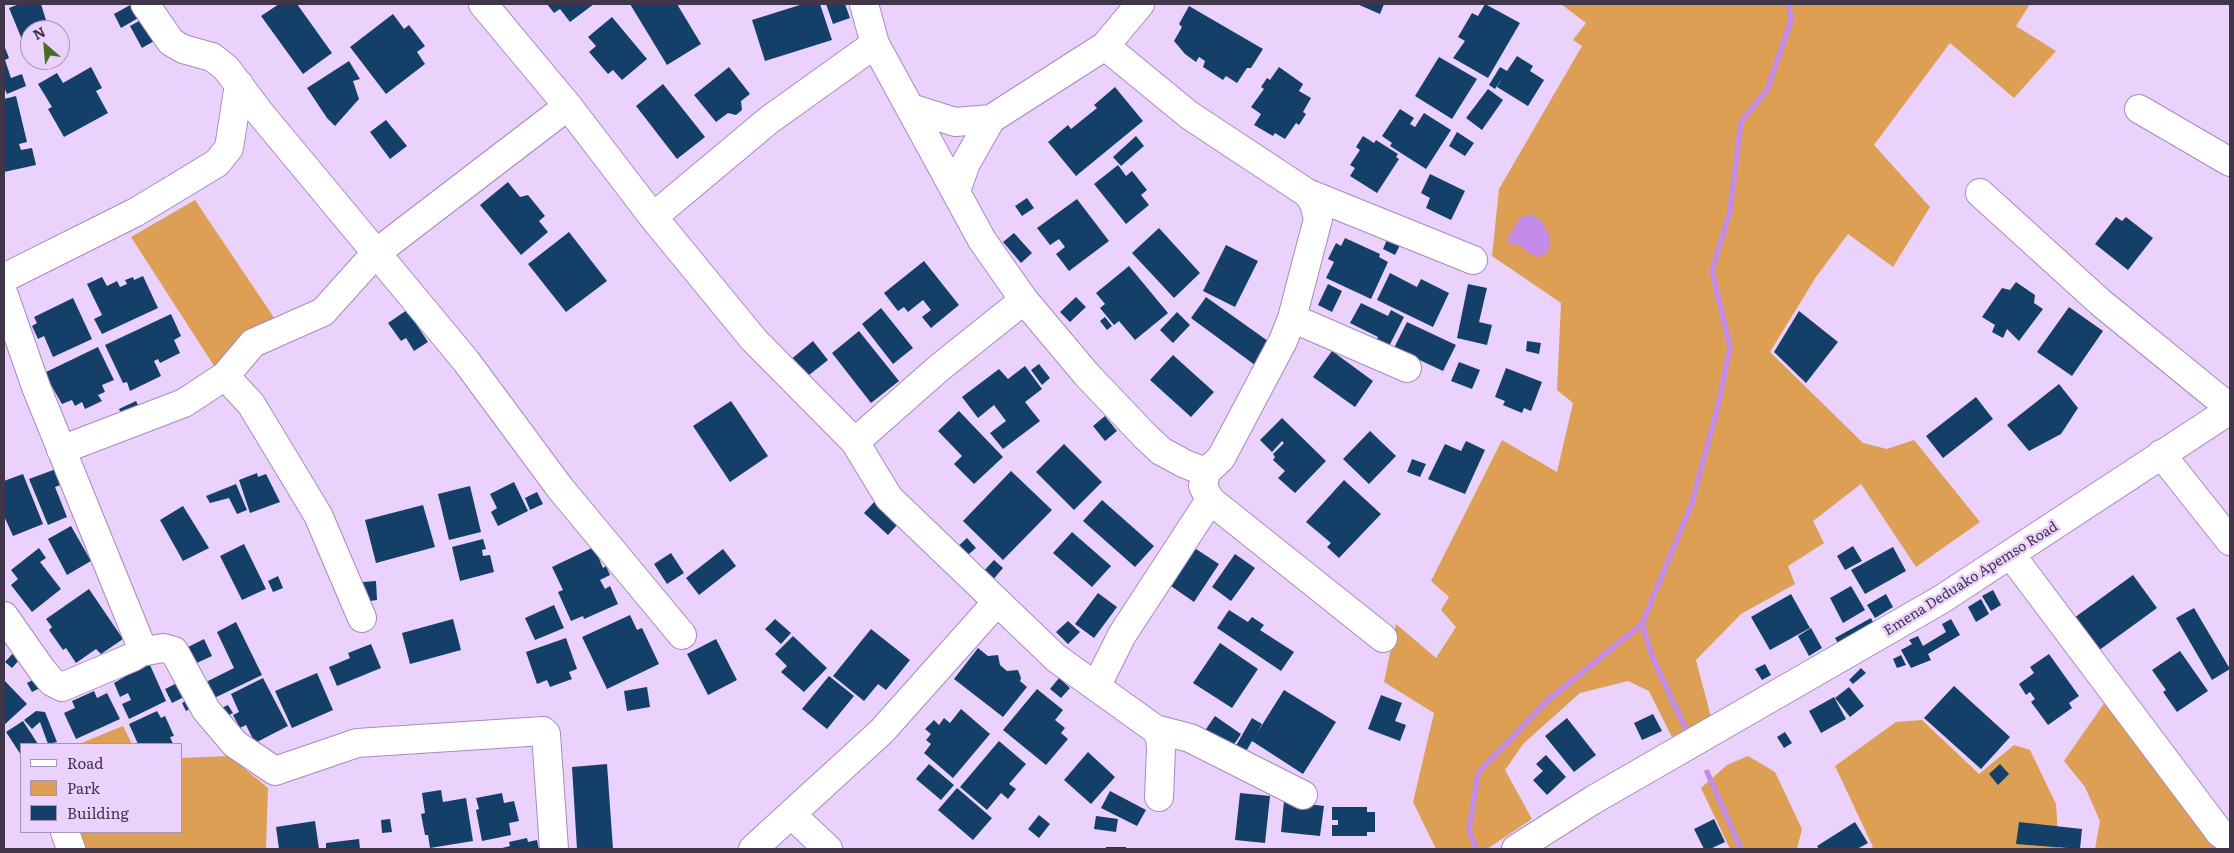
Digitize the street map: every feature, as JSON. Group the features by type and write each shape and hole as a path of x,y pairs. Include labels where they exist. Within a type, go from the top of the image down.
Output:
{"street":[{"path":"145,4 171,42 183,49 212,57 226,68 260,113 466,361 560,488 682,635"},
{"path":"482,4 568,106 653,217 754,340 855,442 889,498 1056,658 1096,687 1155,729 1190,738 1302,795"},
{"path":"864,4 875,44 982,240 1024,300 1087,375 1146,437 1177,460 1206,472"},
{"path":"956,191 966,163 992,119 1105,46 1140,4"},
{"path":"653,217 769,120 875,44"},
{"path":"1105,46 1189,115 1307,193 1473,260"},
{"path":"4,278 127,216 216,163 229,148 239,84"},
{"path":"60,450 184,403 225,376 253,344 323,312 376,252 568,106"},
{"path":"911,108 955,122 992,119"},
{"path":"2139,109 2230,162"},
{"path":"1307,193 1314,203 1318,219 1292,318 1279,350 1221,458 1206,472 1203,486 1210,500 1383,638"},
{"path":"1980,193 2100,302 2230,409"},
{"path":"4,295 60,450 142,644 141,652"},
{"path":"855,442 939,368 1024,300"},
{"path":"1292,318 1406,368"},
{"path":"225,376 251,404 318,515 362,618"},
{"name":"Emena Deduako Apemso Road","path":"1516,849 1593,800 1942,600 2230,409"},
{"path":"2161,454 2230,541"},
{"path":"1096,687 1122,635 1210,500"},
{"path":"2011,555 2220,833 2230,840"},
{"path":"753,849 882,731 997,602"},
{"path":"4,616 42,670 52,682 62,687 141,652 163,648 174,651 206,710 234,744 275,771 356,743 541,730 546,734 554,849"},
{"path":"1155,729 1160,737 1161,748 1159,797"},
{"path":"790,814 828,849"},
{"path":"65,833 71,849"}],"green space":[{"path":"1561,4 2030,4 2016,26 2056,51 2014,98 1950,43 1874,145 1930,207 1893,267 1848,234 1816,277 1770,352 1863,443 1887,449 1914,440 1980,522 1916,567 1861,484 1813,521 1824,543 1788,566 1795,584 1741,614 1696,660 1711,717 1672,737 1649,691 1628,681 1580,693 1524,743 1505,770 1532,819 1487,849 1436,849 1413,802 1434,713 1384,682 1396,624 1436,658 1456,627 1441,610 1449,597 1431,581 1502,440 1557,472 1573,403 1557,390 1561,303 1492,256 1499,189 1582,46 1573,40 1586,23"},
{"path":"195,200 279,325 218,372 131,237"},
{"path":"2105,702 2219,849 2095,849 2100,821 2085,787 2064,761"},
{"path":"1922,720 1979,774 2014,745 2030,750 2056,804 2059,849 1870,849 1873,847 1835,766 1896,722"},
{"path":"123,726 132,743 81,743"},
{"path":"229,756 268,788 266,849 83,849 78,833 182,833 182,758"},
{"path":"1748,756 1775,772 1802,829 1797,849 1730,849 1701,788 1727,765"}],"shaded area":[{"path":"1531,214 1541,221 1549,234 1550,249 1540,258 1518,244 1511,245 1507,239 1520,218"}],"building":[{"path":"19,4 41,4 46,20 20,20 20,35 9,8"},
{"path":"132,4 140,17 121,28 114,14"},
{"path":"279,4 297,4 332,53 303,74 261,16"},
{"path":"547,4 594,4 570,22 560,9 554,13"},
{"path":"630,4 677,4 701,44 667,65"},
{"path":"803,4 820,4 832,40 765,61 752,20"},
{"path":"826,4 845,4 850,18 833,24"},
{"path":"1357,4 1384,4 1380,14"},
{"path":"1485,4 1520,23 1488,78 1453,58 1465,41 1458,37 1472,13 1478,16"},
{"path":"1189,6 1263,49 1251,68 1247,68 1237,83 1226,76 1223,80 1203,67 1205,61 1199,57 1196,62 1185,54 1174,41 1182,27 1179,24"},
{"path":"393,14 404,29 409,25 425,46 417,52 425,64 386,94 350,47"},
{"path":"612,17 647,59 622,80 613,70 608,74 589,52 596,46 588,37"},
{"path":"139,21 154,41 142,48 130,26"},
{"path":"4,45 9,58 5,60 11,78 22,74 26,86 7,94 4,87"},
{"path":"1517,56 1533,66 1530,71 1544,80 1528,106 1497,87 1503,77 1495,89 1489,85 1500,67 1507,71"},
{"path":"1439,57 1477,79 1452,119 1415,96"},
{"path":"349,61 360,79 353,81 359,99 335,126 327,118 307,88"},
{"path":"91,67 102,88 96,91 108,113 64,137 48,109 52,107 38,84 57,73 63,83"},
{"path":"729,67 750,94 741,101 742,110 736,115 728,113 716,122 694,95"},
{"path":"1279,67 1303,84 1299,91 1311,98 1303,112 1306,114 1299,125 1296,123 1285,139 1275,133 1273,136 1254,125 1261,114 1251,107 1264,89 1261,87 1267,78 1270,80"},
{"path":"663,84 705,137 677,159 636,106"},
{"path":"1115,87 1143,121 1076,176 1048,142 1068,125 1071,129 1097,108 1094,105"},
{"path":"1488,89 1503,100 1482,130 1466,118"},
{"path":"16,96 27,142 19,144 21,150 32,148 36,165 4,172 4,99"},
{"path":"1400,109 1414,118 1410,124 1415,127 1424,113 1451,130 1426,169 1390,146 1392,143 1382,136"},
{"path":"386,120 407,146 390,159 370,132"},
{"path":"1457,132 1474,143 1465,156 1449,146"},
{"path":"1136,136 1144,146 1121,166 1113,157"},
{"path":"1363,136 1374,143 1376,140 1398,154 1396,157 1399,159 1377,193 1350,176 1355,168 1350,165 1360,150 1356,147"},
{"path":"1118,165 1126,176 1132,171 1147,190 1141,195 1149,205 1126,224 1094,184"},
{"path":"1430,174 1465,191 1451,220 1426,208 1430,198 1421,193"},
{"path":"508,182 520,197 528,195 545,216 539,221 548,232 521,255 480,205"},
{"path":"1027,198 1034,208 1022,216 1015,206"},
{"path":"1077,199 1109,241 1069,271 1056,254 1065,247 1059,239 1050,245 1037,228"},
{"path":"2116,217 2122,221 2126,217 2153,238 2128,270 2095,244"},
{"path":"1159,228 1200,273 1174,298 1132,253"},
{"path":"569,232 607,281 566,312 528,264"},
{"path":"1014,233 1032,253 1021,263 1003,242"},
{"path":"1389,235 1402,241 1395,255 1383,249"},
{"path":"1345,238 1380,254 1379,257 1388,262 1371,299 1326,278 1334,262 1328,259 1336,243 1341,246"},
{"path":"1226,245 1258,261 1235,307 1203,291"},
{"path":"924,261 959,305 931,328 922,317 931,310 923,300 908,312 904,307 898,311 884,293"},
{"path":"1129,266 1168,313 1135,340 1119,321 1114,325 1100,308 1105,304 1096,293"},
{"path":"1390,273 1417,287 1421,279 1449,293 1433,327 1377,300"},
{"path":"143,276 158,308 102,334 94,319 102,315 87,284 102,277 107,286 117,281 120,287 127,284 125,280 133,277 134,280"},
{"path":"2016,282 2035,295 2034,303 2043,309 2019,341 2007,329 2003,338 1992,332 1995,325 1982,317 2002,288 2010,290"},
{"path":"1328,284 1342,291 1332,312 1318,305"},
{"path":"1468,284 1487,288 1479,322 1492,325 1487,345 1457,338"},
{"path":"1076,297 1086,307 1070,322 1060,312"},
{"path":"1206,297 1275,346 1259,368 1191,318"},
{"path":"73,298 92,339 53,357 44,336 38,339 32,326 37,323 34,317"},
{"path":"1361,303 1388,316 1391,310 1404,317 1384,356 1371,350 1378,337 1350,323"},
{"path":"2069,307 2103,331 2072,376 2037,352"},
{"path":"881,308 913,348 893,364 862,324"},
{"path":"407,310 428,342 414,351 406,338 401,341 388,323"},
{"path":"1799,311 1838,342 1806,383 1774,352"},
{"path":"1177,312 1190,325 1173,343 1160,330"},
{"path":"171,314 181,336 174,340 180,353 160,363 158,359 154,361 161,376 130,391 127,382 123,383 105,345"},
{"path":"1105,317 1112,326 1107,330 1100,321"},
{"path":"1407,322 1456,345 1443,371 1394,348"},
{"path":"859,331 899,381 871,403 832,353"},
{"path":"813,341 828,360 804,379 789,361"},
{"path":"1527,341 1541,343 1539,354 1526,351"},
{"path":"98,347 114,380 102,385 105,392 98,395 102,401 85,409 82,402 75,406 72,400 62,404 44,373"},
{"path":"1332,351 1373,381 1355,407 1313,377"},
{"path":"1173,355 1214,392 1191,417 1150,380"},
{"path":"1459,362 1480,370 1472,389 1451,381"},
{"path":"1039,364 1050,378 1042,385 1031,370"},
{"path":"1025,366 1042,389 1025,402 1040,421 1003,449 990,433 1006,421 994,405 978,418 962,397 999,369 1008,379"},
{"path":"1506,368 1542,382 1531,411 1524,408 1522,413 1503,405 1505,401 1495,397"},
{"path":"2059,384 2078,408 2061,434 2029,451 2007,425"},
{"path":"1976,397 1993,419 1943,458 1926,436"},
{"path":"136,401 141,411 124,419 119,409"},
{"path":"731,401 768,456 730,482 693,426"},
{"path":"959,411 1003,457 974,484 954,464 962,456 938,431"},
{"path":"1105,416 1117,431 1105,441 1093,426"},
{"path":"1282,418 1326,461 1295,493 1278,478 1285,471 1273,460 1275,457 1273,454 1284,443 1282,441 1272,452 1260,440"},
{"path":"1370,431 1396,456 1369,484 1343,459"},
{"path":"1466,441 1485,450 1465,494 1428,479 1445,444 1461,451"},
{"path":"1064,444 1102,482 1074,510 1036,472"},
{"path":"1412,459 1426,464 1420,477 1407,472"},
{"path":"56,469 63,484 55,487 67,517 48,525 29,479"},
{"path":"1011,471 1052,510 1003,560 963,521"},
{"path":"257,473 258,477 266,474 280,502 250,513 239,480"},
{"path":"23,474 43,524 13,536 4,516 4,481"},
{"path":"1344,480 1381,514 1339,558 1327,547 1331,543 1306,522"},
{"path":"514,482 528,511 498,526 491,512 497,508 490,494"},
{"path":"236,484 247,510 237,514 229,498 210,503 206,496"},
{"path":"470,486 481,532 449,540 438,494"},
{"path":"537,492 543,504 530,510 525,498"},
{"path":"876,500 899,523 888,535 864,513"},
{"path":"1102,500 1154,546 1135,567 1083,521"},
{"path":"423,505 435,547 376,563 365,520"},
{"path":"183,506 209,548 183,561 160,520"},
{"path":"71,526 91,561 67,575 48,539"},
{"path":"1072,532 1111,566 1092,587 1053,553"},
{"path":"967,538 976,548 963,559 955,549"},
{"path":"483,539 486,549 482,550 483,556 490,555 494,572 460,581 452,547"},
{"path":"244,544 266,589 242,600 220,556"},
{"path":"1853,546 1862,561 1845,570 1837,556"},
{"path":"594,547 603,568 606,566 610,575 600,580 605,589 610,586 618,604 584,619 583,616 571,621 558,592 563,590 552,567"},
{"path":"1193,547 1219,564 1194,602 1168,584"},
{"path":"1893,547 1906,571 1865,594 1851,570"},
{"path":"39,548 46,558 40,562 61,589 32,612 11,585 18,579 11,570"},
{"path":"723,549 736,566 699,595 686,578"},
{"path":"671,553 684,573 667,584 654,564"},
{"path":"1235,554 1255,568 1231,601 1212,587"},
{"path":"994,560 1003,568 991,582 982,573"},
{"path":"2133,575 2157,608 2098,651 2074,618"},
{"path":"278,576 283,588 273,592 268,581"},
{"path":"376,581 377,600 363,602 363,582"},
{"path":"1851,586 1865,610 1843,623 1830,598"},
{"path":"89,589 123,639 101,654 96,649 76,663 66,648 63,650 49,630 52,627 46,619"},
{"path":"1993,590 2001,605 1991,611 1982,596"},
{"path":"1098,593 1117,607 1094,638 1075,624"},
{"path":"1791,594 1810,628 1770,650 1751,617"},
{"path":"1886,594 1893,607 1875,618 1867,605"},
{"path":"1981,599 1989,614 1976,622 1968,607"},
{"path":"554,605 564,628 535,640 525,618"},
{"path":"2194,608 2230,669 2212,680 2176,618"},
{"path":"1229,610 1248,622 1252,617 1264,625 1260,630 1294,652 1281,671 1217,628"},
{"path":"630,615 637,630 642,628 659,664 607,689 582,637"},
{"path":"1871,618 1874,624 1839,645 1835,638"},
{"path":"453,619 461,650 410,664 402,633"},
{"path":"775,619 791,633 781,644 765,629"},
{"path":"1951,619 1960,635 1928,654 1931,660 1911,668 1901,650 1912,644 1909,640 1918,636 1923,646 1946,632 1942,624"},
{"path":"1068,621 1080,632 1068,644 1056,632"},
{"path":"236,622 262,675 206,702 198,686 234,668 217,632"},
{"path":"1811,628 1822,648 1809,656 1798,636"},
{"path":"871,629 910,660 886,690 878,684 864,701 833,676"},
{"path":"793,636 827,668 804,692 781,672 787,666 775,654"},
{"path":"566,638 577,669 569,672 572,679 550,687 547,680 537,684 526,652"},
{"path":"204,639 212,656 188,667 180,651"},
{"path":"716,639 737,680 708,695 687,654"},
{"path":"1220,643 1258,669 1232,708 1193,683"},
{"path":"371,644 381,668 337,686 329,667 350,658 348,653"},
{"path":"978,648 988,656 998,655 1000,665 1007,671 1018,670 1021,678 1020,681 1027,687 1003,717 954,679"},
{"path":"15,651 22,657 12,668 5,662"},
{"path":"2180,651 2208,691 2177,712 2163,692 2166,690 2152,670"},
{"path":"2049,654 2079,696 2069,703 2072,708 2048,725 2031,702 2035,699 2030,692 2026,695 2019,684 2034,673 2030,667"},
{"path":"1901,655 1906,665 1897,668 1893,659"},
{"path":"1765,664 1771,675 1762,680 1755,669"},
{"path":"150,665 166,701 129,719 122,704 131,700 128,693 120,697 114,683 126,676 125,673"},
{"path":"1861,668 1866,673 1853,684 1849,680"},
{"path":"317,673 333,710 292,728 275,691"},
{"path":"829,676 854,696 827,729 802,709"},
{"path":"36,678 42,687 32,692 27,683"},
{"path":"263,678 288,726 255,743 246,725 240,728 233,715 239,712 231,694"},
{"path":"1059,678 1070,688 1061,698 1050,689"},
{"path":"4,680 27,704 4,725"},
{"path":"177,683 184,697 172,703 165,689"},
{"path":"1954,686 2010,737 1981,769 1924,718"},
{"path":"647,687 650,707 627,711 624,691"},
{"path":"1849,687 1864,706 1850,717 1835,698"},
{"path":"1037,689 1063,710 1055,720 1065,728 1061,733 1068,739 1046,765 1003,730"},
{"path":"1284,690 1336,722 1303,774 1252,741 1244,755 1234,749 1252,718 1262,724 1257,733"},
{"path":"94,691 97,698 107,693 120,719 76,739 64,713 75,708 72,701"},
{"path":"1381,695 1402,703 1395,721 1406,725 1400,741 1368,729"},
{"path":"1834,697 1846,719 1821,733 1809,711"},
{"path":"188,700 192,708 186,711 182,703"},
{"path":"228,705 233,713 219,720 215,711"},
{"path":"961,709 990,734 953,778 924,753 931,744 926,740 931,734 925,729 934,720 939,725 944,718 950,723"},
{"path":"36,711 45,712 57,742 48,743 40,722 32,729 24,720"},
{"path":"157,711 161,718 165,716 174,736 170,737 173,743 138,743 129,724"},
{"path":"1653,714 1662,731 1642,740 1634,723"},
{"path":"1215,716 1241,734 1231,749 1204,732"},
{"path":"1567,718 1596,755 1574,772 1545,736"},
{"path":"23,721 37,743 20,743 20,753 6,732"},
{"path":"1785,732 1792,743 1784,748 1777,737"},
{"path":"999,741 1026,764 1009,784 1016,789 1008,799 1001,793 987,810 960,787"},
{"path":"1088,752 1115,777 1091,804 1064,780"},
{"path":"1546,755 1566,777 1547,795 1533,780 1543,771 1536,764"},
{"path":"607,764 613,849 577,849 572,767"},
{"path":"929,764 954,785 941,800 916,779"},
{"path":"2000,764 2009,774 1998,785 1989,774"},
{"path":"957,788 992,818 973,840 938,810"},
{"path":"441,790 443,802 466,798 473,841 430,848 428,835 425,835 421,814 425,813 422,793"},
{"path":"1110,791 1146,810 1137,826 1101,808"},
{"path":"502,793 504,803 514,801 519,821 509,823 511,835 482,841 476,810 479,809 476,798"},
{"path":"1240,793 1270,796 1265,843 1235,840"},
{"path":"1284,801 1324,806 1320,836 1281,832"},
{"path":"1332,807 1367,807 1367,812 1375,812 1375,832 1367,832 1367,836 1332,836 1332,825 1338,825 1338,820 1332,820"},
{"path":"1039,815 1050,824 1039,838 1028,829"},
{"path":"1096,816 1118,819 1116,832 1094,829"},
{"path":"390,819 392,832 382,833 381,820"},
{"path":"1714,819 1725,842 1710,849 1704,849 1694,829"},
{"path":"315,821 319,849 279,849 276,827"},
{"path":"1855,822 1868,843 1857,849 1819,849 1817,846"},
{"path":"2019,822 2082,829 2080,849 2016,844"},
{"path":"527,838 528,842 537,840 539,849 498,849 510,846 509,842"},
{"path":"359,839 360,849 326,849 326,843"},
{"path":"1106,847 1126,847 1126,849 1106,849"}],"waterway":[{"path":"1689,736 1652,656 1642,624 1692,503 1718,406 1730,347 1712,271 1730,211 1741,122 1767,90 1791,21 1789,4"},
{"path":"1476,849 1469,830 1478,773 1548,700 1642,624"},
{"path":"1707,772 1741,849"}]}
